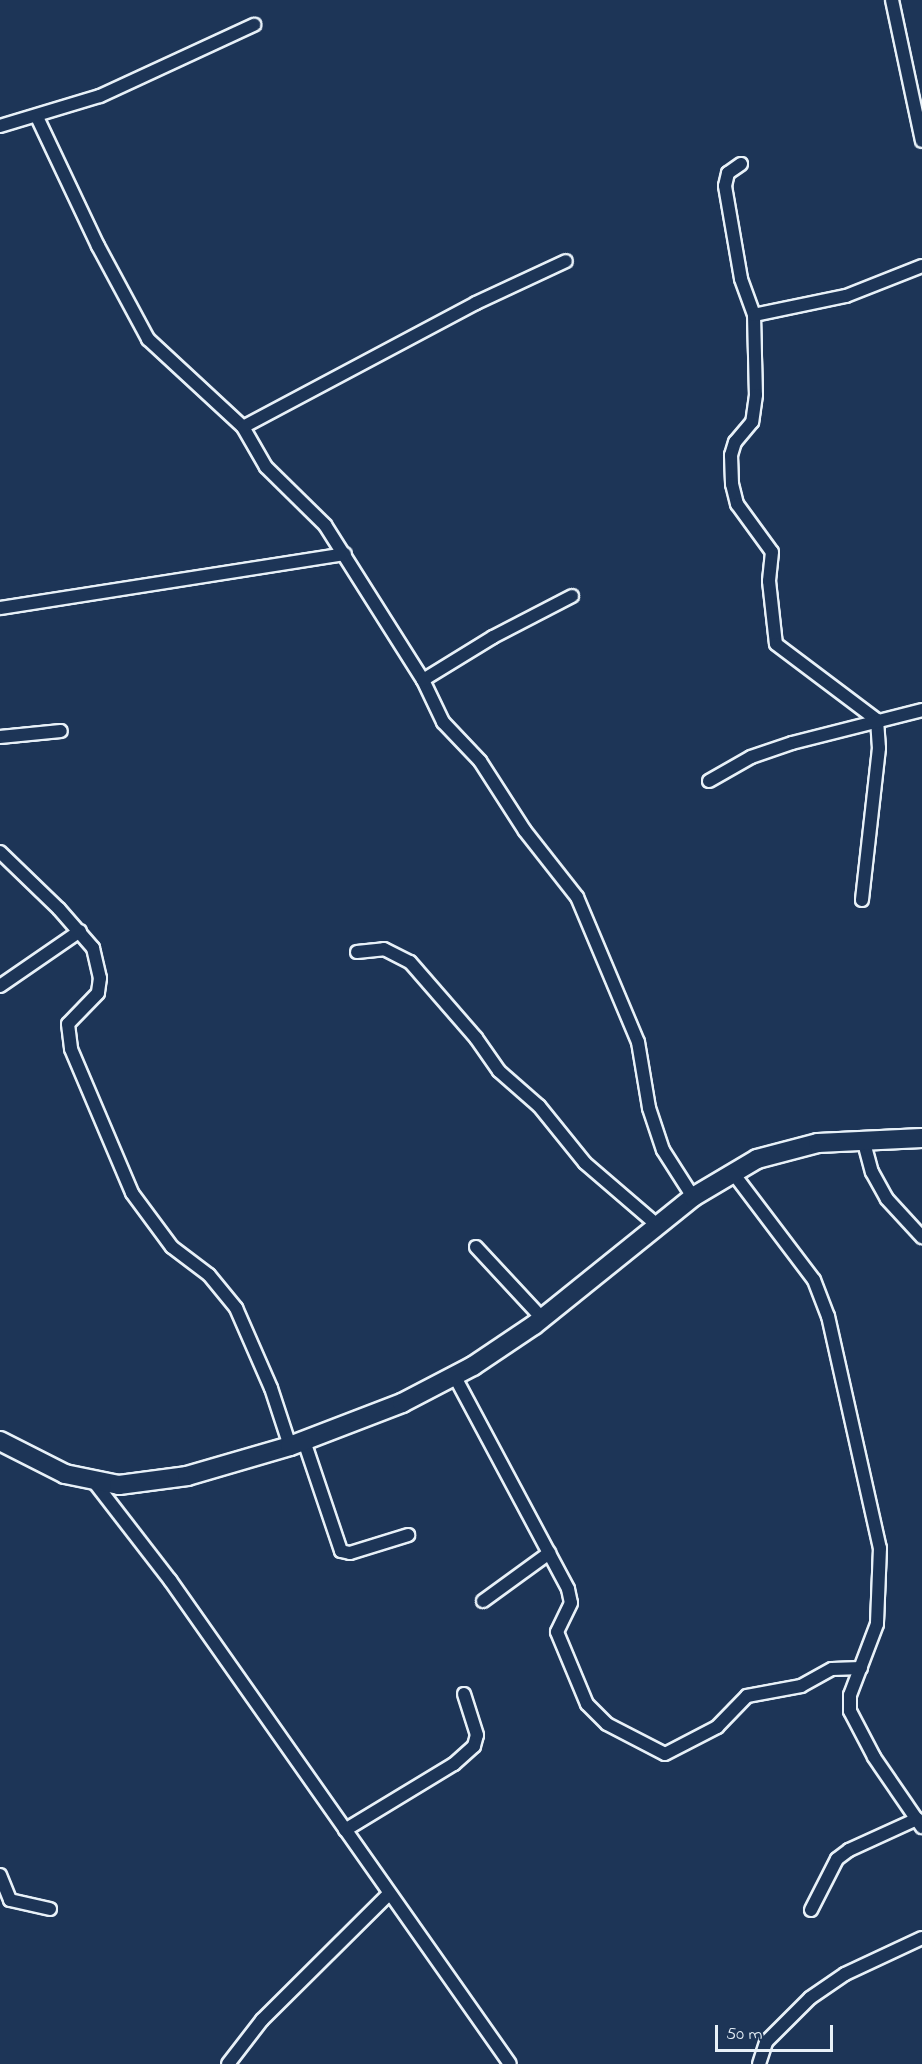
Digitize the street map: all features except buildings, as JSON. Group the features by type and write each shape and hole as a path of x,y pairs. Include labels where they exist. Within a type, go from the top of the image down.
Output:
{"street":[{"path":"892,0 922,141"},
{"path":"0,126 37,117 138,80 254,25"},
{"path":"37,117 103,255 148,339 243,427 266,467 325,525 423,680 442,722 480,761 525,831 583,908 638,1042 649,1108 663,1150 693,1197"},
{"path":"741,164 728,173 727,213 741,279 754,315 755,412 752,422 735,442 732,484 737,504 772,552 769,581 776,644 877,720 879,748 862,900"},
{"path":"243,427 476,303 566,261"},
{"path":"754,315 846,296 922,266"},
{"path":"0,608 345,554"},
{"path":"423,680 493,637 572,596"},
{"path":"710,780 751,757 877,720 922,710"},
{"path":"0,737 60,731"},
{"path":"0,852 80,931 93,948 100,978 98,993 68,1024 70,1049 132,1192 172,1247 209,1275 236,1308 297,1443 341,1551 350,1553 408,1535"},
{"path":"0,986 80,931"},
{"path":"357,952 384,949 410,962 476,1038 500,1071 539,1106 585,1163 656,1224"},
{"path":"0,1441 65,1474 95,1483 119,1485 187,1476 297,1443 402,1403 455,1377 542,1318 656,1224 693,1197 757,1159 788,1150 862,1139 922,1138"},
{"path":"862,1139 872,1172 886,1199 922,1237"},
{"path":"734,1173 814,1280 828,1316 847,1388 880,1548 877,1624 850,1695 853,1722 919,1823 849,1850 837,1859 811,1910"},
{"path":"476,1247 542,1318"},
{"path":"455,1377 571,1598 557,1632 587,1704 607,1724 656,1753 665,1754 717,1727 747,1696 801,1686 832,1670 861,1668"},
{"path":"95,1483 170,1580 510,2064"},
{"path":"483,1601 549,1553"},
{"path":"345,1830 434,1776 474,1746 477,1735 464,1694"},
{"path":"0,1875 10,1900 50,1909"},
{"path":"228,2064 262,2020 389,1894"},
{"path":"759,2064 766,2042 810,1998 845,1974 922,1938"}]}
